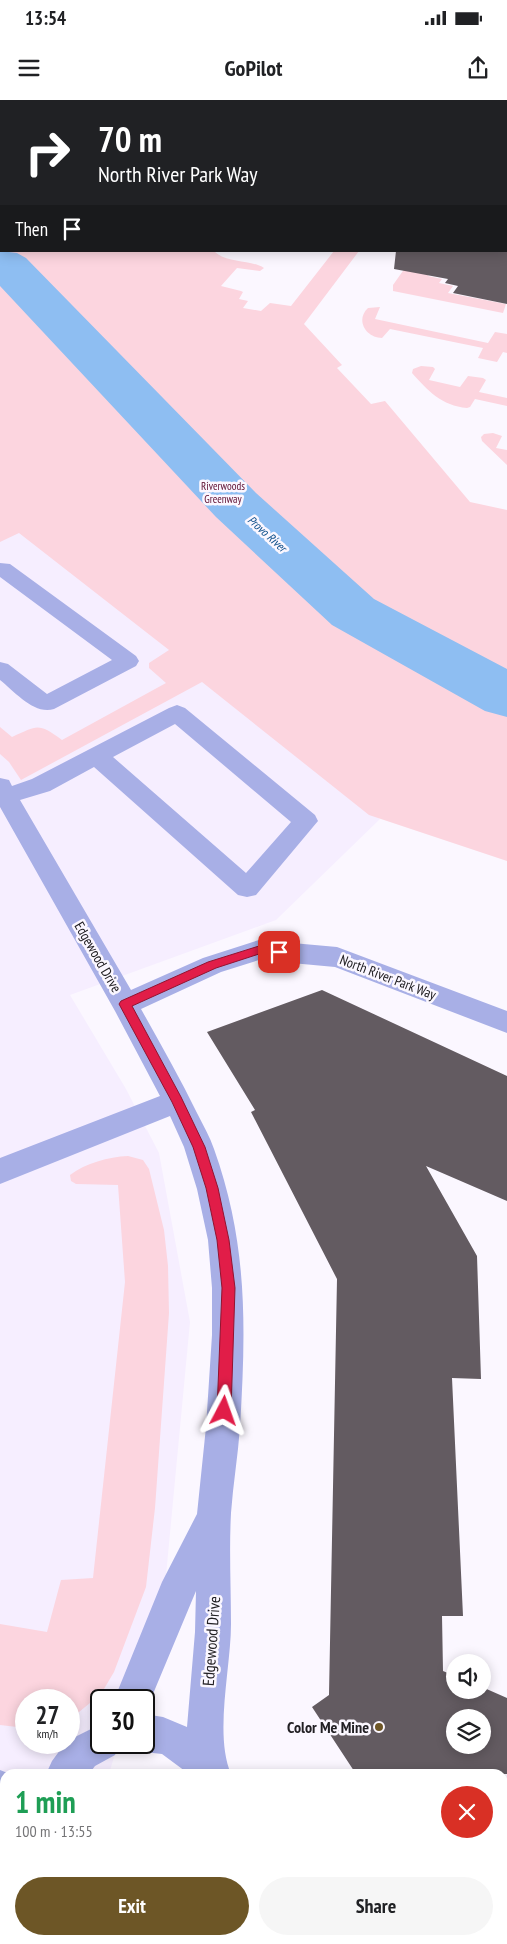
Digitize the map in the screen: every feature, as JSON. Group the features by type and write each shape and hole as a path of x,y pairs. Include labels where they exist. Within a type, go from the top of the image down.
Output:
{"street":[{"path":"0,570 3,568 128,661 46,704 0,669"},
{"path":"5,804 177,713 306,821 247,888 96,756"},
{"name":"Edgewood Drive","path":"5,804 125,1004 177,1101 199,1147 212,1188 223,1240 228,1288 227,1378 214,1514 213,1632 205,1732 211,1769"},
{"name":"North River Park Way","path":"125,1004 212,965 259,950 337,957 507,1022"},
{"path":"0,1171 177,1101"},
{"name":"Edgewood Drive","path":"137,1689 175,1596 201,1545 214,1514"},
{"path":"155,1734 183,1744 209,1769"},
{"path":"69,1769 82,1753 90,1749"}],"shaded area":[{"path":"0,510 3,517 380,819 276,920 70,995 126,1089 159,1153 190,1322 165,1586 134,1689 90,1689 90,1754 115,1754 110,1769 0,1769"}],"green space":[{"name":"Riverwoods Greenway","path":"0,252 215,252 225,258 252,263 264,268 260,271 237,268 221,286 243,292 239,299 248,301 243,308 261,311 270,303 291,306 333,252 358,252 304,324 342,365 337,368 371,404 385,401 470,502 507,510 507,861 369,815 202,682 21,780 9,762 0,754 0,727 12,737 33,728 42,728 62,740 166,683 149,668 149,663 169,650 19,533 0,542"},
{"path":"416,252 443,252 428,276 442,279 439,283 453,286 448,293 506,304 503,313 393,291 393,285"},
{"path":"380,307 375,319 488,343 495,332 507,334 507,353 503,352 497,362 478,358 483,348 390,329 382,338 376,337 364,328 362,318 368,308"},
{"path":"421,366 433,367 435,369 429,380 460,387 468,376 483,378 486,380 479,392 507,398 507,406 475,399 470,407 467,408 458,407 443,401 429,391 412,373 413,369"},
{"path":"493,433 502,436 496,448 507,450 507,465 482,441 481,437 484,434"},
{"path":"128,1156 143,1160 149,1169 164,1230 168,1266 169,1313 155,1508 146,1587 114,1672 104,1689 90,1689 90,1703 80,1711 80,1689 15,1689 15,1727 0,1725 0,1624 47,1632 61,1580 93,1578 125,1282 118,1185 76,1184 71,1181 70,1175 98,1161"}],"building":[{"path":"396,252 507,252 507,304 453,293 458,286 445,283 448,279 394,269"},
{"path":"322,990 507,1076 507,1201 426,1166 477,1256 481,1379 452,1378 463,1616 442,1616 443,1671 446,1672 446,1699 491,1699 491,1691 507,1698 507,1769 353,1769 312,1707 329,1695 337,1279 251,1112 255,1110 207,1032"}],"waterway":[{"name":"Provo River","path":"0,263 9,268 236,505 353,612 507,696"}],"place":[{"name":"Color Me Mine","path":"379,1727"}],"route":[{"path":"224,1411 227,1378 228,1288 223,1240 212,1188 199,1147 177,1101 125,1004 212,965 259,950 279,952"}]}
